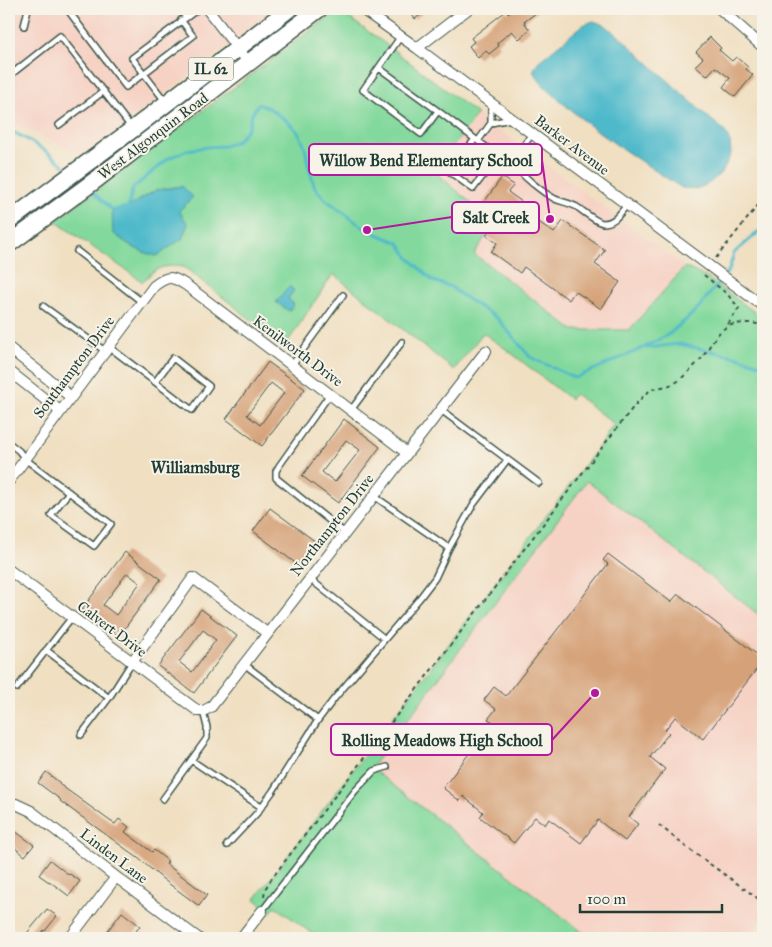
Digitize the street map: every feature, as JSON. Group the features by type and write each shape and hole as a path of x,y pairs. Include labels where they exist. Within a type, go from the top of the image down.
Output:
{"main road":[{"name":"West Algonquin Road","path":"9,222 167,104 289,9"},
{"name":"West Algonquin Road","path":"9,244 319,9"}],"street":[{"path":"207,9 249,63"},
{"name":"Barker Avenue","path":"362,9 401,36 763,306"},
{"path":"417,48 468,9"},
{"path":"720,9 763,47"},
{"name":"Southampton Drive","path":"9,481 154,286 169,277"},
{"name":"Kenilworth Drive","path":"169,277 186,285 407,453"},
{"path":"9,348 72,397"},
{"name":"Northampton Drive","path":"200,711 211,706 486,351"},
{"path":"9,371 60,411"},
{"name":"Calvert Drive","path":"9,570 200,711"},
{"path":"132,662 193,578 267,634"},
{"name":"Linden Lane","path":"9,803 31,811 116,878 198,938"},
{"path":"70,938 116,878"},
{"path":"242,938 262,911"}],"lane":[{"path":"24,26 28,9"},
{"path":"67,9 126,87 193,36 179,9"},
{"path":"167,104 132,58 198,9"},
{"path":"9,76 60,36 133,129"},
{"path":"401,36 363,90 421,134 438,111"},
{"path":"379,68 438,111 476,140 498,156 473,189 450,172 476,140 491,123 512,119"},
{"path":"59,125 104,91"},
{"path":"491,103 491,123"},
{"path":"532,134 519,152 514,164 535,184 555,199 574,205 595,220 603,223 614,220 627,204"},
{"path":"77,251 142,302"},
{"path":"292,365 343,295"},
{"path":"43,306 155,382 192,410 209,386 173,358 155,382"},
{"path":"351,410 402,342"},
{"path":"330,394 279,466 276,471 276,478 345,533"},
{"path":"440,410 539,483"},
{"path":"9,443 25,459 70,492 111,524 94,546 51,515 70,492"},
{"path":"227,845 273,791 318,720 334,699 435,578 472,505 507,460"},
{"path":"373,496 450,548"},
{"path":"310,578 385,639"},
{"path":"17,688 72,617"},
{"path":"46,650 109,698"},
{"path":"81,736 132,662"},
{"path":"244,664 318,720"},
{"path":"163,799 207,738 207,727 200,711"},
{"path":"191,760 261,807"},
{"path":"262,911 355,791 374,772 387,767"}],"path":[{"path":"726,328 739,308 727,294 704,275 713,269 763,200"},
{"path":"262,911 265,890 272,878 640,399 650,390 674,384 684,376 702,358 720,332 730,325 745,323 763,326"},
{"path":"659,825 686,847 763,902"}],"shaded area":[{"path":"9,9 276,9 84,156 9,121"},
{"path":"477,114 685,267 629,330 574,330 474,254 487,233 475,224 435,172"},
{"path":"587,481 763,618 763,918 747,938 590,938 371,769"}],"green space":[{"path":"338,10 477,114 435,172 484,214 475,224 488,233 474,254 573,330 629,330 685,267 707,278 763,318 763,618 587,481 371,768 590,938 318,938 275,906 271,912 255,899 598,448 614,424 575,394 570,399 483,333 454,370 333,274 285,346 184,267 171,266 161,268 152,273 143,282 55,221"}],"water":[{"path":"593,21 605,25 619,36 724,130 730,142 731,154 722,172 708,184 697,189 682,188 603,135 558,99 538,79 533,71 538,62 583,25"},
{"path":"182,186 193,197 179,211 188,224 182,239 157,256 134,248 113,233 112,210 128,207 156,190"},
{"path":"289,286 294,290 288,299 294,304 289,311 276,302"}],"building":[{"path":"408,9 428,9 415,19"},
{"path":"513,9 541,9 524,22 530,30 519,39 512,31 497,43 499,46 489,54 486,51 478,58 469,46 474,42 471,38 506,11 508,13"},
{"path":"710,37 721,48 719,50 732,61 736,57 748,67 746,69 753,75 735,97 723,87 730,78 715,67 707,76 695,66 703,58 696,52"},
{"path":"502,177 514,185 508,192 536,212 532,217 554,233 563,221 605,250 595,264 620,282 601,309 575,291 569,300 524,267 520,273 491,252 497,243 486,235 492,227 484,222 489,215 480,208"},
{"path":"268,362 305,389 262,446 226,419","holes":["271,383 284,393 260,425 247,415"]},
{"path":"344,419 380,447 338,503 302,476","holes":["346,440 360,450 335,482 322,472"]},
{"path":"270,508 316,542 298,565 253,531"},
{"path":"125,552 161,579 119,636 82,609","holes":["127,573 140,583 116,615 103,605"]},
{"path":"608,554 671,602 678,594 763,659 763,661 703,739 675,717 665,730 669,733 650,757 665,769 629,817 638,824 625,841 598,820 581,843 549,819 545,825 535,817 514,843 480,817 483,812 463,796 460,801 443,788 493,722 488,719 496,709 484,700 494,687 506,696 608,564 603,560"},
{"path":"201,609 237,636 194,693 158,666","holes":["203,630 216,640 192,672 179,662"]},
{"path":"46,772 59,784 110,821 115,824 119,819 129,827 125,832 152,852 154,850 168,861 166,864 207,895 199,906 38,783"},
{"path":"15,831 34,845 25,856 9,843 9,839"},
{"path":"50,860 80,881 69,896 39,875"},
{"path":"47,909 57,916 45,931 38,938 23,938"},
{"path":"122,912 140,926 131,938 102,938"}],"waterway":[{"path":"90,189 112,210 128,207 133,188 169,158 187,150 224,146 237,141 248,128 252,114 258,104 269,108 299,133 305,147 315,188 325,199 367,230 399,243 409,258 433,281 451,287 497,318 530,357 575,378 643,348 669,334 700,306 729,270 734,253 763,228"},
{"path":"9,131 24,137 69,170"},
{"path":"647,348 679,344 738,357 763,365"}],"place":[{"name":"Willow Bend Elementary School","path":"550,219"},
{"name":"Salt Creek","path":"367,230"},
{"name":"Rolling Meadows High School","path":"595,693"}],"district":[{"name":"Williamsburg","path":"195,467"}]}
